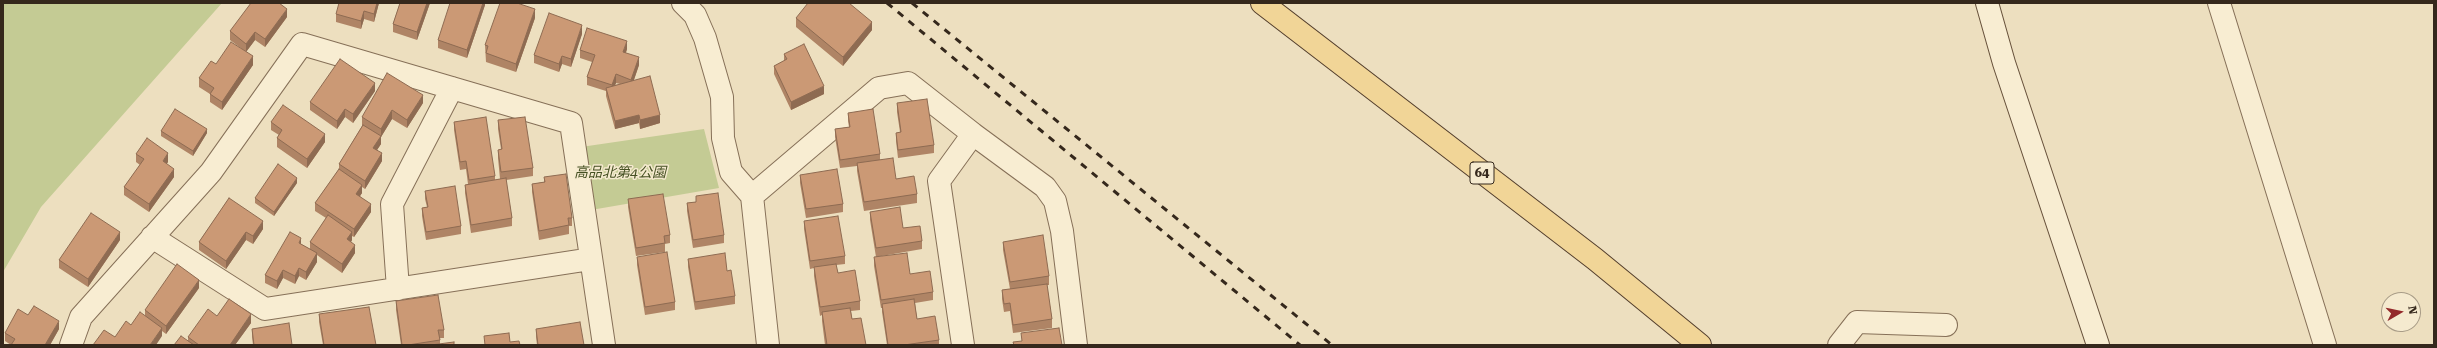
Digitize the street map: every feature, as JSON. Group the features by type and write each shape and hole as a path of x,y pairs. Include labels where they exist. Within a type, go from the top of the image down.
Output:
{"main road":[{"name":"64","path":"1262,3 1595,259 1700,345"}],"street":[{"path":"683,3 695,15 705,38 722,97 723,138 732,172 752,196 768,345"},
{"path":"1987,3 2004,63 2098,345"},
{"path":"2219,3 2325,345"},
{"path":"71,345 81,316 211,172 302,44 571,123 604,345"},
{"path":"752,196 879,88 908,82 973,134 1045,187 1055,200 1062,231 1076,345"},
{"path":"398,289 392,204 452,88"},
{"path":"963,345 939,181 973,134"},
{"path":"152,237 265,309 591,259"},
{"path":"1839,345 1857,322 1946,326"}],"green space":[{"path":"3,3 222,3 41,207 3,272"},
{"name":"高品北第4公園","path":"704,129 719,188 591,210 581,147"}],"building":[{"path":"251,3 279,3 287,9 265,39 255,32 246,44 230,31"},
{"path":"339,3 377,3 374,14 364,11 361,21 336,14"},
{"path":"400,3 427,3 417,32 393,24"},
{"path":"450,3 483,3 467,50 438,40"},
{"path":"500,3 517,3 535,9 516,64 486,53 488,46 485,45"},
{"path":"808,3 849,3 872,22 843,57 796,18"},
{"path":"549,13 582,25 571,59 562,56 559,64 534,55"},
{"path":"587,28 627,41 623,52 639,57 631,80 616,74 612,85 587,77 595,55 580,50"},
{"path":"231,42 253,56 222,102 210,94 214,88 199,78 211,61 216,64"},
{"path":"804,44 824,86 791,102 774,66 787,59 784,54"},
{"path":"340,59 375,83 353,114 345,109 337,121 310,102"},
{"path":"387,73 423,95 407,120 392,110 381,129 362,117"},
{"path":"650,76 660,115 640,120 639,115 615,121 606,88"},
{"path":"927,99 934,145 898,150 896,133 901,132 897,103"},
{"path":"283,105 325,134 307,159 277,138 282,130 271,122"},
{"path":"175,109 207,129 193,151 161,131"},
{"path":"873,109 880,154 840,160 835,129 850,127 848,113"},
{"path":"486,117 495,176 469,180 466,161 460,162 454,122"},
{"path":"525,117 533,168 501,172 498,150 502,149 498,120"},
{"path":"363,125 381,136 373,148 382,153 365,181 339,164"},
{"path":"147,138 168,153 163,161 174,169 149,204 124,187 144,159 136,154"},
{"path":"893,158 896,179 914,176 917,194 864,202 857,163"},
{"path":"278,164 297,178 274,212 255,198"},
{"path":"339,169 362,185 356,194 371,204 354,229 315,203"},
{"path":"837,169 843,204 806,209 800,175"},
{"path":"566,174 572,218 568,218 569,225 539,231 532,184 545,182 544,177"},
{"path":"506,178 512,218 471,225 465,185"},
{"path":"455,186 461,226 426,232 422,208 428,207 425,191"},
{"path":"718,193 724,235 693,240 687,203 696,202 696,196"},
{"path":"663,194 670,235 664,236 665,243 636,248 628,199"},
{"path":"229,198 263,221 253,236 246,232 226,261 199,242"},
{"path":"900,207 903,228 920,226 922,241 876,248 870,212"},
{"path":"91,213 120,232 88,279 59,260"},
{"path":"328,215 352,232 347,239 355,245 342,264 310,242"},
{"path":"838,216 845,256 810,261 804,221"},
{"path":"290,232 301,238 299,243 317,253 306,272 299,268 295,276 283,270 277,281 265,275"},
{"path":"1043,235 1049,276 1010,282 1003,242"},
{"path":"667,252 675,302 645,307 637,257"},
{"path":"725,253 727,271 731,270 735,296 695,302 688,259"},
{"path":"907,253 910,274 930,271 933,292 881,300 874,257"},
{"path":"177,264 199,280 166,326 145,310"},
{"path":"836,264 838,273 855,270 860,301 820,307 814,267"},
{"path":"1047,284 1052,319 1013,325 1010,303 1004,304 1002,290"},
{"path":"438,295 444,330 438,330 440,340 402,345 396,301"},
{"path":"229,299 251,314 230,345 199,345 188,337 208,309 217,316"},
{"path":"914,299 917,319 935,316 939,340 904,345 888,345 882,304"},
{"path":"34,306 59,321 45,345 11,345 15,339 5,333 18,309 28,315"},
{"path":"369,307 376,345 324,345 319,314"},
{"path":"850,308 852,319 861,318 866,345 827,345 822,312"},
{"path":"140,312 162,328 150,345 93,345 104,330 115,337 126,321 131,325"},
{"path":"580,322 584,345 538,345 536,329"},
{"path":"289,323 292,345 254,345 252,329"},
{"path":"1059,328 1062,345 1014,345 1013,342 1022,341 1021,333"},
{"path":"509,333 510,342 519,341 520,345 485,345 484,336"},
{"path":"181,336 194,345 174,345"},
{"path":"454,342 454,345 431,345"}],"railway":[{"path":"887,3 1300,345"},
{"path":"912,3 1332,345"}]}
